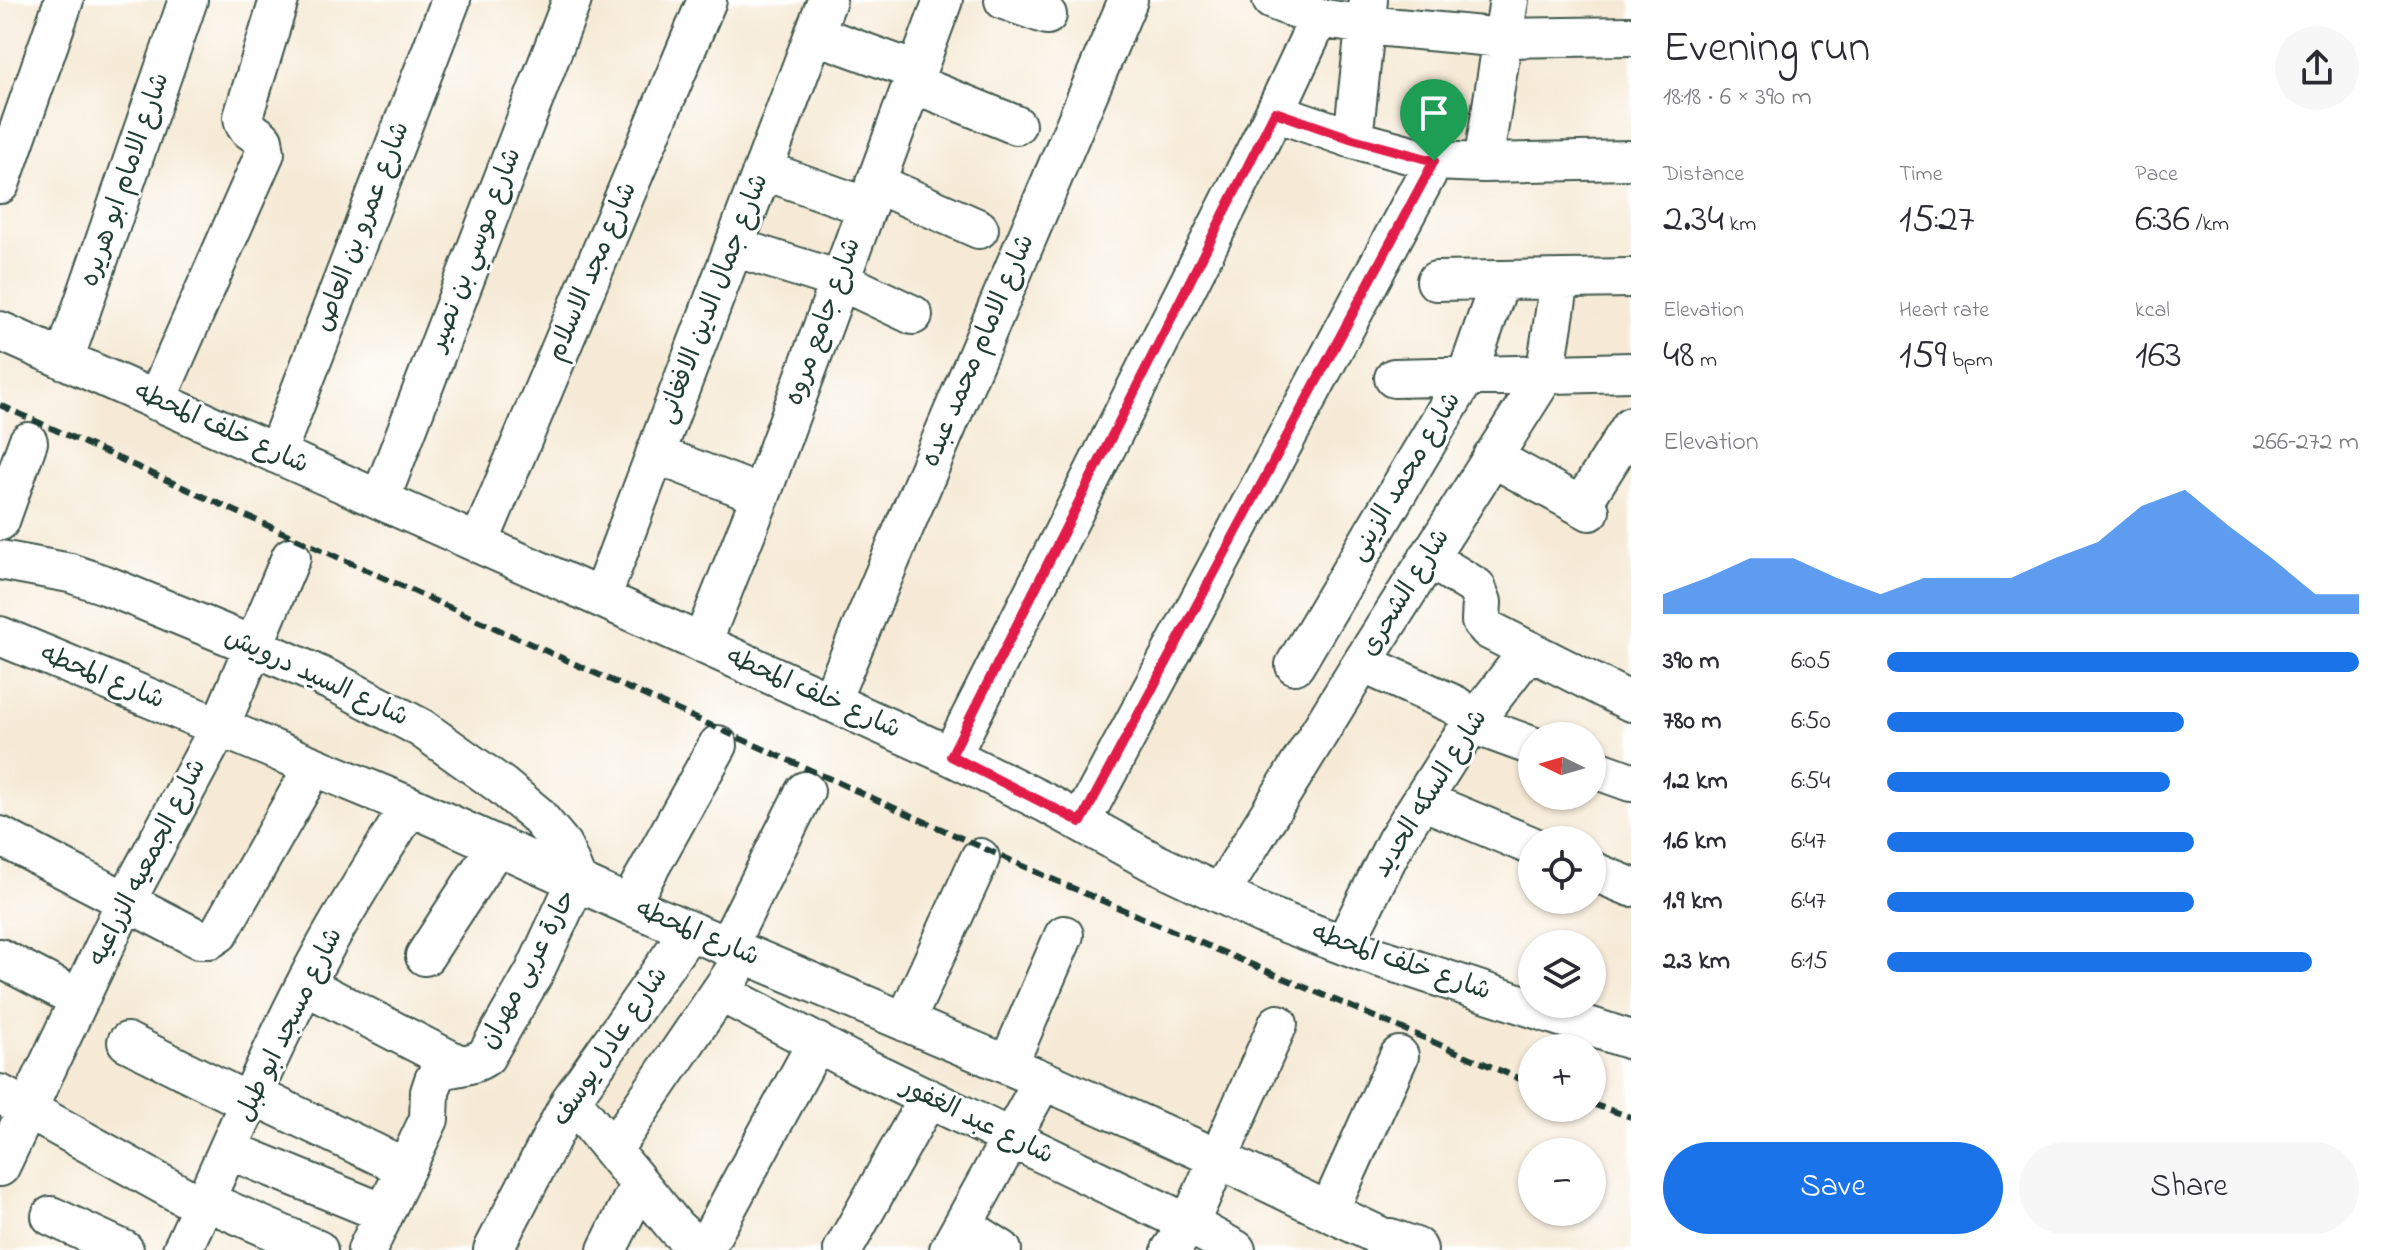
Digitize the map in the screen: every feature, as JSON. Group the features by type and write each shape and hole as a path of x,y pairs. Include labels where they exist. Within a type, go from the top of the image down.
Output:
{"street":[{"path":"0,184 64,0"},
{"name":"شارع الامام ابو هريره","path":"64,360 188,0"},
{"path":"156,401 265,153 263,140 249,130 243,117 279,0"},
{"name":"شارع عمرو بن العاص","path":"276,454 451,0"},
{"name":"شارع موسي بن نصير","path":"380,500 572,0"},
{"name":"شارع مجد الاسلام","path":"479,543 707,0"},
{"name":"شارع جامع مروه","path":"702,643 761,495 943,0"},
{"path":"1004,0 1047,15"},
{"name":"شارع الامام محمد عبده","path":"830,702 1128,0"},
{"path":"1272,0 1319,18 1367,12 1503,38 1631,36"},
{"path":"1483,163 1509,0"},
{"path":"1353,139 1367,12"},
{"path":"820,17 914,77 1016,125"},
{"name":"شارع جمال الدين الافغانى","path":"601,598 820,17"},
{"path":"951,756 1275,112 1319,18"},
{"path":"1275,112 1353,139 1434,161 1631,160"},
{"path":"1081,822 1434,161"},
{"path":"763,170 871,195 979,229"},
{"path":"734,247 839,280 913,315"},
{"path":"1436,281 1631,278"},
{"name":"شارع الشحرى","path":"1220,894 1545,375 1560,280"},
{"name":"شارع محمد الزينى","path":"1295,665 1467,375 1500,281"},
{"name":"شارع خلف المحطه","path":"0,331 951,756 1153,862 1262,914 1344,945 1631,1040"},
{"path":"1394,378 1631,372"},
{"path":"1492,457 1586,509 1631,426"},
{"path":"0,521 28,442"},
{"path":"655,454 761,495"},
{"name":"شارع الجمعيه الزراعيه","path":"0,1167 13,1102 79,999 126,901 220,726 291,557"},
{"path":"1428,558 1476,587 1482,602 1480,616 1485,626 1631,702"},
{"name":"شارع السيد درويش","path":"0,560 70,573 108,586 338,684 421,728 536,814 562,845 577,880"},
{"name":"شارع المحطه","path":"0,636 410,806 689,931 1043,1080 1217,1158 1398,1247"},
{"name":"شارع السكه الحديد","path":"1344,945 1396,841 1472,724 1529,650"},
{"path":"1362,663 1455,705 1472,724 1518,741"},
{"path":"629,905 718,745"},
{"path":"0,836 199,939 210,939 219,933 314,766"},
{"path":"1606,773 1631,782"},
{"path":"613,1149 720,992 805,791"},
{"path":"1422,800 1518,840"},
{"name":"شارع مسجد ابو طبل","path":"182,1250 325,946 410,806"},
{"path":"425,956 497,845"},
{"path":"905,1022 980,858"},
{"path":"1606,877 1631,887"},
{"name":"حارة عربى مهران","path":"367,1250 429,1119 430,1092 434,1080 440,1070 479,1062 486,1056 534,973 577,880"},
{"name":"شارع عادل يوسف","path":"493,1250 571,1100 689,931"},
{"path":"1008,1065 1064,935"},
{"path":"0,958 79,999"},
{"path":"305,985 460,1065"},
{"name":"شارع عبد الغفور","path":"720,992 1011,1138 1180,1237 1236,1250"},
{"path":"1180,1237 1278,1024"},
{"path":"127,1042 406,1168"},
{"path":"571,1100 676,1228 702,1250 817,1042"},
{"path":"1329,1211 1399,1056"},
{"path":"1002,1250 956,1237 1043,1080"},
{"path":"843,1250 928,1098"},
{"path":"13,1102 204,1204 318,1250"},
{"path":"229,1150 384,1213"},
{"path":"607,1250 640,1184"},
{"path":"51,1216 124,1250"}],"railway":[{"path":"0,405 1070,887 1518,1078"},
{"path":"1606,1109 1631,1117"}],"route":[{"path":"1275,112 1353,139 1434,161 1081,822 951,756 1275,112"}]}
